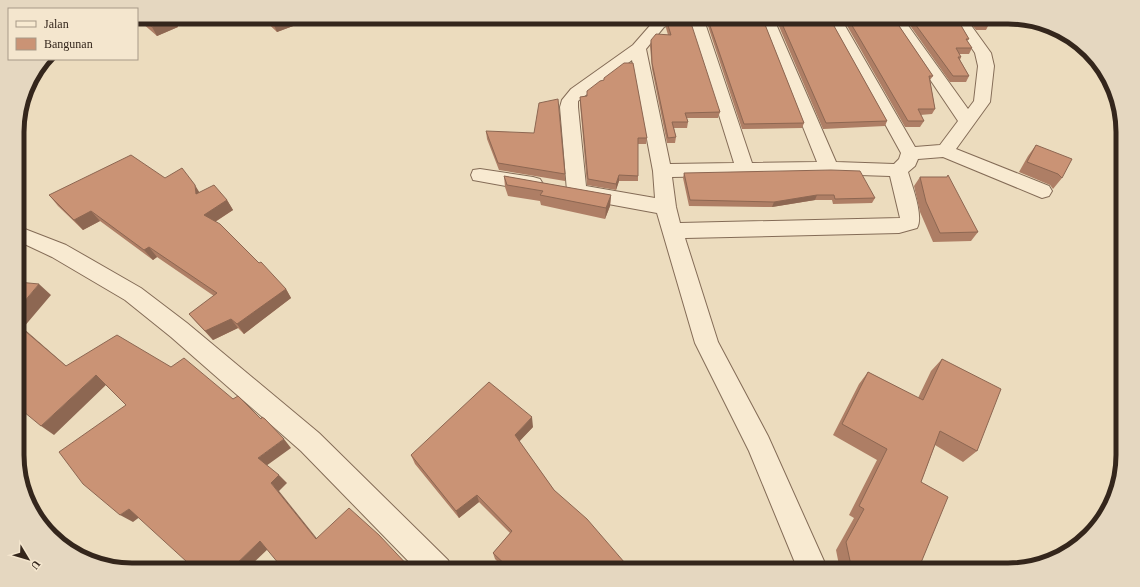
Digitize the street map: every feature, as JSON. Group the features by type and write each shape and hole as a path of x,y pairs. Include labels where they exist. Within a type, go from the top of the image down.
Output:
{"street":[{"path":"562,188 570,100 638,48 660,24"},
{"path":"698,24 744,169"},
{"path":"769,24 829,168"},
{"path":"662,171 829,168 898,170 908,162 910,153 837,24"},
{"path":"900,24 968,122"},
{"path":"945,151 982,102 986,66 983,52 963,24"},
{"path":"638,48 662,171 666,206 672,231 707,343 759,445 810,563"},
{"path":"910,153 945,151 1042,191"},
{"path":"672,231 899,226 910,223 909,212 898,170"},
{"path":"480,175 666,206"},
{"path":"24,236 59,251 133,294 179,330 310,442 431,563"}],"building":[{"path":"148,24 159,24 152,27"},
{"path":"668,24 691,24 720,112 685,113 688,122 672,122 676,137 668,138 652,63 651,40 656,34 671,35"},
{"path":"709,24 765,24 804,123 744,124"},
{"path":"782,24 833,24 887,121 826,123"},
{"path":"851,24 898,24 933,76 929,76 935,109 918,109 924,121 908,121"},
{"path":"915,24 960,24 969,39 966,39 972,48 956,48 961,57 958,57 969,76 953,76"},
{"path":"624,63 633,63 647,138 638,138 638,176 619,175 616,184 588,179 580,97 587,96 587,91 600,81 604,80 604,78"},
{"path":"558,99 565,174 498,163 486,131 534,133 539,103"},
{"path":"1036,145 1072,159 1062,178 1058,174 1027,162"},
{"path":"131,155 165,178 182,168 195,185 196,194 214,185 227,200 204,215 220,224 259,263 261,262 286,289 237,324 231,319 205,331 189,314 217,293 149,247 144,250 91,211 74,220 49,195"},
{"path":"831,170 860,171 875,198 835,199 834,195 817,195 774,202 690,200 684,173"},
{"path":"948,175 978,232 940,233 926,202 920,177 947,177"},
{"path":"504,176 611,195 606,208 540,195 543,191 507,185"},
{"path":"24,283 39,284 24,302"},
{"path":"24,330 66,366 117,335 171,367 184,358 233,399 238,396 261,419 262,417 265,419 284,439 258,458 279,475 271,483 316,539 349,508 379,535 405,563 278,563 260,541 237,563 188,563 129,509 120,515 83,484 59,452 126,405 96,375 41,426 24,412"},
{"path":"942,359 1001,389 977,451 940,431 921,482 948,497 921,563 850,563 846,542 864,509 859,506 887,449 842,424 868,372 923,400"},
{"path":"489,382 532,417 515,435 554,490 587,519 625,563 504,563 493,553 512,531 477,495 456,511 411,455"}]}
